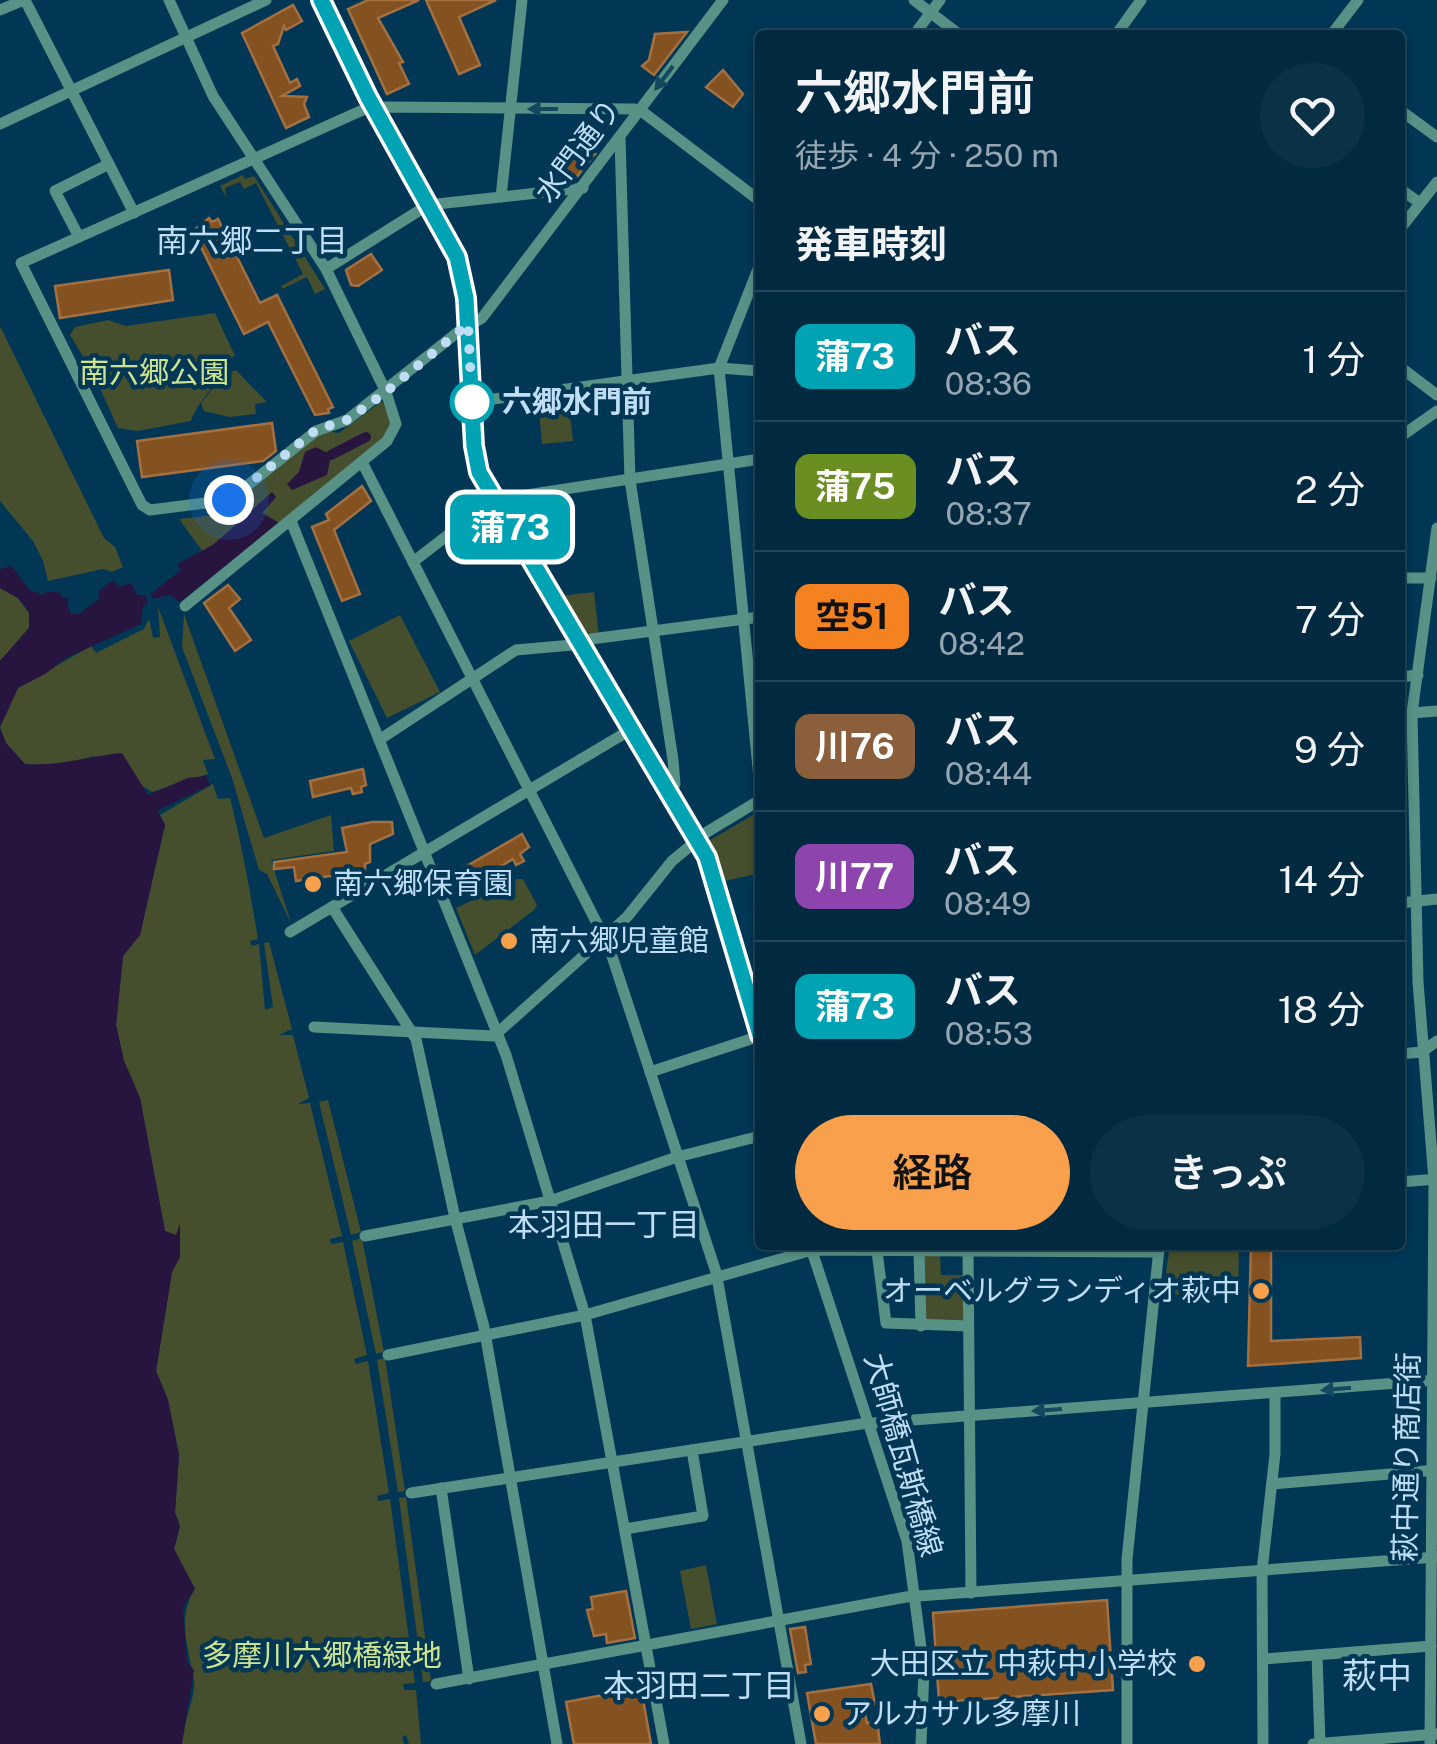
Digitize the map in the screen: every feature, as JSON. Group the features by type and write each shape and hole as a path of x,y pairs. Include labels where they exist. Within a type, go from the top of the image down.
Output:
{"street":[{"path":"0,10 24,0 134,213"},
{"path":"168,0 213,96 326,269 395,416 394,431 362,462 185,606"},
{"path":"0,124 266,0"},
{"path":"321,0 374,108 457,257 468,324 479,472 697,839 714,873 754,992"},
{"path":"501,197 522,0"},
{"name":"水門通り","path":"79,237 22,263 142,505 150,510 229,500 316,430 347,420 468,324 482,318 723,0"},
{"path":"914,0 953,30"},
{"path":"918,30 940,0"},
{"path":"1120,30 1141,0"},
{"path":"1335,30 1358,0"},
{"path":"109,164 55,191 79,237 374,108 640,110 755,197"},
{"path":"1405,114 1437,137"},
{"path":"620,138 630,480 674,760 675,784 668,790"},
{"path":"1405,223 1437,182"},
{"path":"326,269 428,204 582,188"},
{"path":"1405,192 1420,204"},
{"path":"755,277 719,368 755,728"},
{"path":"472,402 719,368 755,371"},
{"path":"1405,371 1437,395"},
{"path":"1405,434 1437,412"},
{"path":"413,562 493,500 755,460"},
{"path":"362,462 604,938 650,1072 717,1279 801,1744"},
{"path":"291,521 499,1032 585,1315 664,1744"},
{"name":"萩中通り商店街","path":"1432,1738 1436,1180 1422,1052 1407,797 1412,713 1437,528"},
{"path":"1405,577 1433,574"},
{"path":"379,740 516,650 755,618"},
{"path":"1405,676 1418,675"},
{"path":"1412,713 1437,710"},
{"path":"290,932 632,730"},
{"path":"314,1026 494,1036 627,917 672,861 697,839 755,803"},
{"path":"1405,902 1437,899"},
{"path":"332,907 414,1032 455,1218 486,1335 557,1744"},
{"path":"650,1072 755,1037"},
{"path":"1405,1054 1422,1052 1437,1041"},
{"path":"365,1236 550,1200 677,1157 755,1137"},
{"path":"1405,1182 1436,1180"},
{"path":"388,1355 585,1315 805,1250"},
{"name":"大師橋瓦斯橋線","path":"812,1250 902,1519 924,1670 921,1744"},
{"path":"934,1250 877,1250 886,1323 968,1326"},
{"path":"967,1250 971,1593"},
{"path":"1127,1744 1126,1582 1159,1250"},
{"path":"918,1251 921,1326"},
{"path":"410,1492 870,1423 1435,1380"},
{"path":"1263,1744 1262,1571 1272,1484 1275,1393"},
{"path":"625,1529 703,1516 692,1450"},
{"path":"1272,1484 1434,1470"},
{"path":"441,1488 469,1678"},
{"path":"436,1684 916,1596 1434,1558"},
{"path":"1263,1659 1431,1646"},
{"path":"1317,1655 1317,1744 1432,1738"}],"green space":[{"path":"243,175 245,179 254,176 325,289 315,294 307,277 282,289 281,286 303,274 256,183 244,189 240,182 225,188 226,197 220,186"},
{"name":"南六郷公園","path":"215,313 235,356 221,363 218,377 191,421 138,431 118,428 93,373 70,335 75,327 108,320 126,326"},
{"path":"0,326 104,538 115,547 123,567 48,581 33,541 0,501"},
{"path":"236,370 267,402 255,404 256,414 229,417 204,411 201,403 224,374"},
{"path":"555,396 557,414 570,413 573,441 542,444 538,398"},
{"path":"382,401 390,418 390,432 279,523 262,513 276,497 203,552 179,519 223,514 223,501 324,431 339,433"},
{"path":"0,588 18,598 29,613 29,628 0,661"},
{"path":"594,592 599,635 580,627 560,596"},
{"path":"158,607 215,759 203,760 208,774 152,792 94,756 60,764 25,764 6,743 0,727 18,688 91,646 96,653 144,629 149,619 153,638 160,637"},
{"path":"184,614 264,838 331,815 334,851 271,860 291,923 267,874 259,870 232,778 182,647"},
{"path":"400,615 440,692 387,718 349,641"},
{"name":"多摩川六郷橋緑地","path":"213,784 218,799 230,798 258,939 250,941 252,946 259,944 265,1010 273,1007 264,943 269,942 292,1029 279,1035 293,1035 309,1098 298,1104 310,1103 342,1236 330,1239 331,1244 343,1242 367,1355 354,1359 356,1364 368,1361 389,1493 377,1496 378,1501 390,1499 415,1683 403,1684 404,1690 416,1690 421,1744 409,1744 406,1735 402,1737 404,1744 182,1744 194,1687 185,1622 195,1589 174,1549 180,1526 175,1513 179,1455 168,1400 156,1371 172,1272 180,1256 176,1236 165,1231 140,1098 124,1061 116,1025 123,956 140,934 165,825 160,815"},
{"path":"755,814 755,874 725,881 710,840"},
{"path":"523,879 537,905 475,955 456,908"},
{"path":"328,1100 361,1232 351,1235 319,1102"},
{"path":"362,1238 384,1352 376,1354 352,1241"},
{"path":"1169,1250 1239,1250 1238,1297 1163,1294"},
{"path":"940,1255 941,1275 964,1275 964,1322 925,1321 922,1256"},
{"path":"385,1358 405,1491 398,1492 377,1360"},
{"path":"406,1497 431,1681 423,1682 399,1498"},
{"path":"706,1565 717,1624 691,1629 680,1571"}],"shaded area":[{"path":"316,447 331,455 327,475 292,490 287,484 299,472 305,452"},
{"path":"272,492 276,497 262,513 279,523 180,602 170,595 153,599 151,594 181,570 177,564 213,545"},
{"path":"12,566 29,590 44,595 46,591 61,593 61,597 69,599 71,614 79,614 99,599 99,591 113,580 119,587 131,583 137,595 145,595 148,603 143,606 141,624 66,658 18,688 0,727 0,661 29,628 29,612 18,598 0,588 0,569"},
{"path":"0,729 6,743 25,764 61,763 122,753 148,795 188,778 206,776 210,785 157,811 165,825 140,935 123,956 116,1025 124,1061 140,1098 165,1231 176,1235 180,1223 180,1257 172,1272 156,1371 168,1400 179,1455 175,1513 180,1526 174,1549 195,1589 183,1607 187,1662 194,1670 182,1744 0,1744"}],"building":[{"path":"368,0 419,0 378,18 403,62 399,63 409,84 387,94 348,9"},
{"path":"426,0 496,0 459,17 480,65 459,74"},
{"path":"293,5 302,21 286,30 284,26 278,44 273,46 290,83 297,79 300,86 282,96 307,97 304,104 309,117 286,128 242,33"},
{"path":"687,32 654,75 642,66 649,60 655,34"},
{"path":"723,70 743,94 733,107 706,87"},
{"path":"562,153 595,154 575,179 561,181"},
{"path":"209,218 212,222 218,219 260,303 277,295 333,407 328,409 329,413 315,415 268,322 244,334 193,231"},
{"path":"371,254 382,270 358,286 351,285 346,270"},
{"path":"169,270 173,300 60,318 55,286"},
{"path":"272,423 276,451 263,461 142,477 137,441"},
{"path":"362,486 371,501 334,530 360,594 342,601 312,527 329,520 326,514"},
{"path":"228,585 240,599 229,608 251,640 235,651 204,603"},
{"path":"363,769 366,785 361,787 362,792 353,794 351,788 313,797 310,781"},
{"path":"392,822 393,834 370,844 370,862 365,864 365,871 296,881 294,867 274,869 274,862 347,852 342,828"},
{"path":"522,834 529,847 520,854 524,861 516,865 513,859 485,876 487,880 468,883 460,870"},
{"name":"オーベルグランディオ萩中","path":"1251,1250 1271,1250 1271,1341 1360,1337 1361,1358 1248,1366"},
{"path":"626,1591 635,1638 607,1643 606,1634 594,1636 587,1610 593,1609 591,1597"},
{"path":"1107,1600 1113,1690 939,1702 933,1613"},
{"path":"805,1627 811,1664 805,1665 806,1672 798,1673 790,1629"},
{"name":"アルカサル多摩川","path":"871,1684 875,1704 864,1708 867,1723 877,1721 880,1744 816,1744 807,1693"},
{"path":"641,1688 651,1744 574,1744 566,1702"}],"waterway":[{"path":"331,455 366,437"}],"bus line":[{"name":"蒲73","path":"321,0 368,97 457,257 466,298 474,446 479,472 707,857 755,1015"}],"place":[{"name":"六郷水門前","path":"472,402"},
{"name":"南六郷保育園","path":"313,884"},
{"name":"南六郷児童館","path":"509,941"},
{"name":"オーベルグランディオ萩中","path":"1261,1291"},
{"name":"大田区立 中萩中小学校","path":"1197,1664"},
{"name":"アルカサル多摩川","path":"822,1714"}],"district":[{"name":"南六郷二丁目","path":"252,241"},
{"name":"本羽田一丁目","path":"604,1225"},
{"name":"萩中","path":"1377,1676"},
{"name":"本羽田二丁目","path":"699,1686"}],"route":[{"path":"229,500 316,430 347,420 386,392 468,324 472,402"}]}
